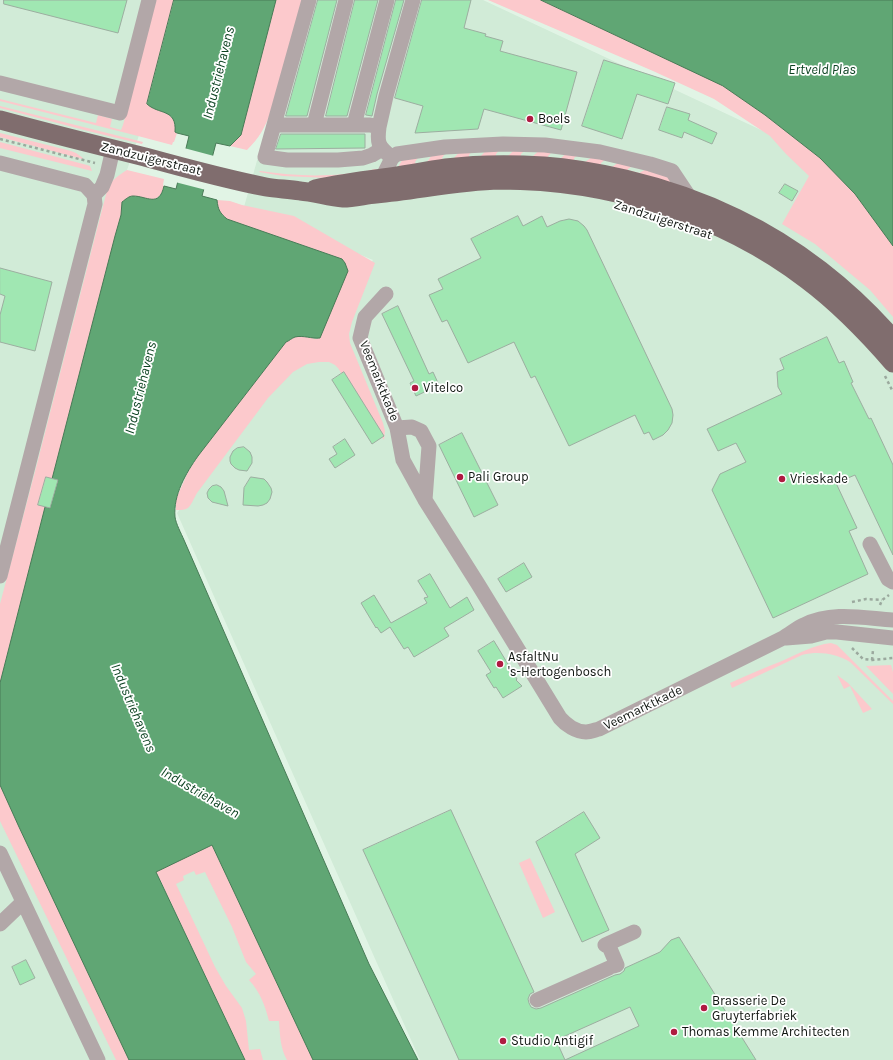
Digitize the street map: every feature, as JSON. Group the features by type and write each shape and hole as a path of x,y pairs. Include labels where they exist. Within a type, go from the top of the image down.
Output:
{"main road":[{"name":"Zandzuigerstraat","path":"0,120 178,166 267,187 304,191 342,198 449,184 500,180 544,182 592,188 642,200 685,213 704,221 729,232 770,255 806,280 838,306 872,339 888,368"},
{"name":"Zandzuigerstraat","path":"304,191 341,183 448,168 496,165 545,166 596,172 690,198 736,218 779,242 816,266 849,294 884,328 893,339"}],"street":[{"path":"0,83 120,113 149,0"},
{"path":"309,0 265,157 287,160 338,160 445,147 503,144 545,145 600,152 672,171 690,198"},
{"path":"314,125 346,0"},
{"path":"354,125 387,0"},
{"path":"382,178 387,154 377,139 386,96 413,0"},
{"path":"274,126 370,125 380,127"},
{"path":"94,195 102,187 107,176 113,149"},
{"path":"0,162 85,185 94,195 95,204 0,576"},
{"name":"Veemarktkade","path":"386,294 365,317 360,338 397,428 403,460 425,500 565,724 586,732 599,730 783,638 804,625 825,618 842,616 893,620"},
{"name":"Veemarktkade","path":"397,428 412,427 421,431 429,446 425,500"},
{"path":"870,544 888,579 893,582"},
{"name":"Veemarktkade","path":"783,638 811,636 826,632 893,638"},
{"path":"0,853 98,1060"},
{"path":"0,924 23,902"},
{"path":"537,1000 617,965 606,944 634,932"}],"path":[{"path":"888,368 893,392"},
{"path":"837,632 863,659 872,660 893,658"}],"shaded area":[{"path":"0,0 186,0 119,193 137,1060 0,1060"},
{"path":"156,0 174,0 147,103 151,107 170,115 173,119 175,124 175,132 177,133 172,145 0,101 0,99 96,123 98,115 112,119 110,127 121,130"},
{"path":"276,0 302,0 271,112 261,132 247,150 230,146 241,134"},
{"path":"302,0 483,0 791,144 893,280 893,1060 420,1060 177,513 373,260 244,207"},
{"path":"488,0 541,0 724,86 765,115 820,158 855,194 893,246 893,317 870,290 815,244 782,224 809,176 770,136 714,99"},
{"path":"0,106 143,142 142,144 88,131 0,108"},
{"path":"0,133 71,151 83,158 82,159 0,137"},
{"path":"0,142 87,165 90,166 92,171 0,148"},
{"path":"489,147 501,148 496,156 508,156 517,147 526,149 521,156 533,156 542,148 553,151 548,157 560,159 569,151 579,154 574,158 574,160 585,162 595,155 606,159 601,163 601,165 612,167 622,160 634,165 628,170 639,173 650,167 665,172 672,184 398,167 404,157 419,156 415,162 416,164 427,162 434,152 446,152 442,158 443,160 454,158 462,149 473,150 469,157 481,156"},
{"path":"376,169 376,171 329,178 283,176 259,172 333,175"},
{"path":"127,170 164,179 164,186 162,192 156,198 148,199 133,196 53,479 58,480 50,508 45,507 0,683 0,604 108,187 116,177"},
{"path":"217,200 230,201 294,216 375,263 352,322 349,334 350,343 383,423 385,431 384,440 335,365 329,362 307,364 293,372 268,398 197,493 190,506 185,509 176,510 176,499 188,472 198,456 286,342 295,337 317,339 342,259 227,219 220,211"},
{"path":"831,643 837,645 893,701 893,704 850,662 826,654 814,653 802,655 732,688 730,683 736,680 812,648"},
{"path":"891,665 893,672 893,694 866,666"},
{"path":"837,675 848,683 872,709 863,713 850,686 844,689"},
{"path":"0,785 129,1060 116,1060 0,821"},
{"path":"212,845 313,1060 245,1060 156,871"},
{"path":"212,845 313,1060 287,1060 282,1046 279,1021 269,1021 262,999 249,980 256,974 246,962 232,927 205,872 196,875 194,871 183,876 184,880 176,884 215,967 226,986 242,1008 246,1021 249,1050 260,1049 263,1060 245,1060 156,871"},
{"path":"530,858 555,912 543,918 519,863"}],"water":[{"path":"174,0 276,0 241,135 230,146 216,143 202,196 217,200 220,211 227,219 342,259 348,271 320,338 294,337 286,342 198,456 181,485 176,501 175,517 369,964 418,1060 313,1060 212,845 156,872 245,1060 129,1060 0,785 0,683 45,507 50,508 58,480 52,479 121,215 122,202 132,196 156,199 162,193 164,186 176,189 189,136 175,132 175,124 170,115 156,110 147,104"},
{"name":"Ertveld Plas","path":"541,0 893,0 893,246 855,194 820,158 765,115 723,86"}],"pier":[{"path":"184,148 214,156 206,190 175,182"}],"building":[{"path":"4,0 127,0 118,33 4,4"},
{"path":"318,0 337,0 307,116 286,116"},
{"path":"355,0 378,0 347,116 326,116"},
{"path":"396,0 404,0 372,116 366,115"},
{"path":"422,0 471,0 464,28 486,34 485,36 503,41 500,51 577,72 561,130 484,109 478,129 415,133 423,106 395,98"},
{"path":"604,60 675,83 668,104 637,94 622,139 582,126"},
{"path":"667,107 690,114 688,120 717,133 712,144 684,132 682,138 659,130"},
{"path":"281,134 365,134 365,148 276,149"},
{"path":"785,184 798,191 792,201 779,193"},
{"path":"518,216 523,226 542,216 547,227 569,219 578,221 587,230 672,409 672,423 663,435 653,440 649,432 644,434 635,415 569,446 535,376 531,378 514,342 468,363 447,320 442,322 429,295 443,289 438,279 481,258 471,239"},
{"path":"0,268 52,282 35,351 0,342 0,315 5,296 0,294"},
{"path":"398,306 429,374 433,372 439,385 416,396 410,383 414,381 382,314"},
{"name":"Vrieskade","path":"827,337 839,363 844,361 853,382 851,383 869,419 871,418 893,465 893,555 855,475 836,483 857,528 849,531 868,574 773,618 712,490 720,474 746,462 736,443 718,451 707,429 782,394 778,387 777,372 784,369 780,359"},
{"path":"344,372 384,436 372,444 332,380"},
{"path":"462,433 498,505 474,517 439,445"},
{"path":"345,439 355,455 335,468 329,459 337,454 333,447"},
{"path":"244,447 250,452 252,457 252,463 247,471 235,468 230,461 233,451 237,448"},
{"path":"46,477 58,480 50,508 38,505"},
{"path":"251,477 264,479 271,488 272,492 267,503 258,506 243,505 244,488"},
{"path":"217,485 224,491 228,506 212,502 208,498 207,493 209,489 212,486"},
{"path":"524,563 532,577 506,592 498,579"},
{"path":"430,574 450,608 467,597 474,610 444,628 449,636 414,657 408,647 404,649 390,627 381,633 377,627 376,628 361,603 374,595 391,623 427,603 424,598 428,597 418,581"},
{"path":"494,641 517,679 516,680 522,686 503,698 496,687 494,688 486,675 491,672 478,651"},
{"path":"451,810 534,992 530,994 528,999 531,1007 536,1009 541,1008 620,974 625,968 660,952 671,940 679,937 756,1060 565,1060 459,1060 363,850","holes":["630,1007 639,1026 565,1060 556,1040"]},
{"path":"584,812 600,838 575,854 609,930 582,942 536,842"},
{"path":"26,960 35,978 20,985 12,967"}],"place":[{"name":"Boels","path":"530,119"},
{"name":"Vitelco","path":"415,388"},
{"name":"Pali Group","path":"460,477"},
{"name":"Vrieskade","path":"782,479"},
{"name":"AsfaltNu 's-Hertogenbosch","path":"500,664"},
{"name":"Brasserie De Gruyterfabriek","path":"704,1008"},
{"name":"Thomas Kemme Architecten","path":"674,1032"},
{"name":"Studio Antigif","path":"503,1041"}],"water label":[{"name":"Industriehavens","path":"219,73"},
{"name":"Industriehavens","path":"141,388"},
{"name":"Industriehavens","path":"133,708"},
{"name":"Industriehaven","path":"200,793"}]}
